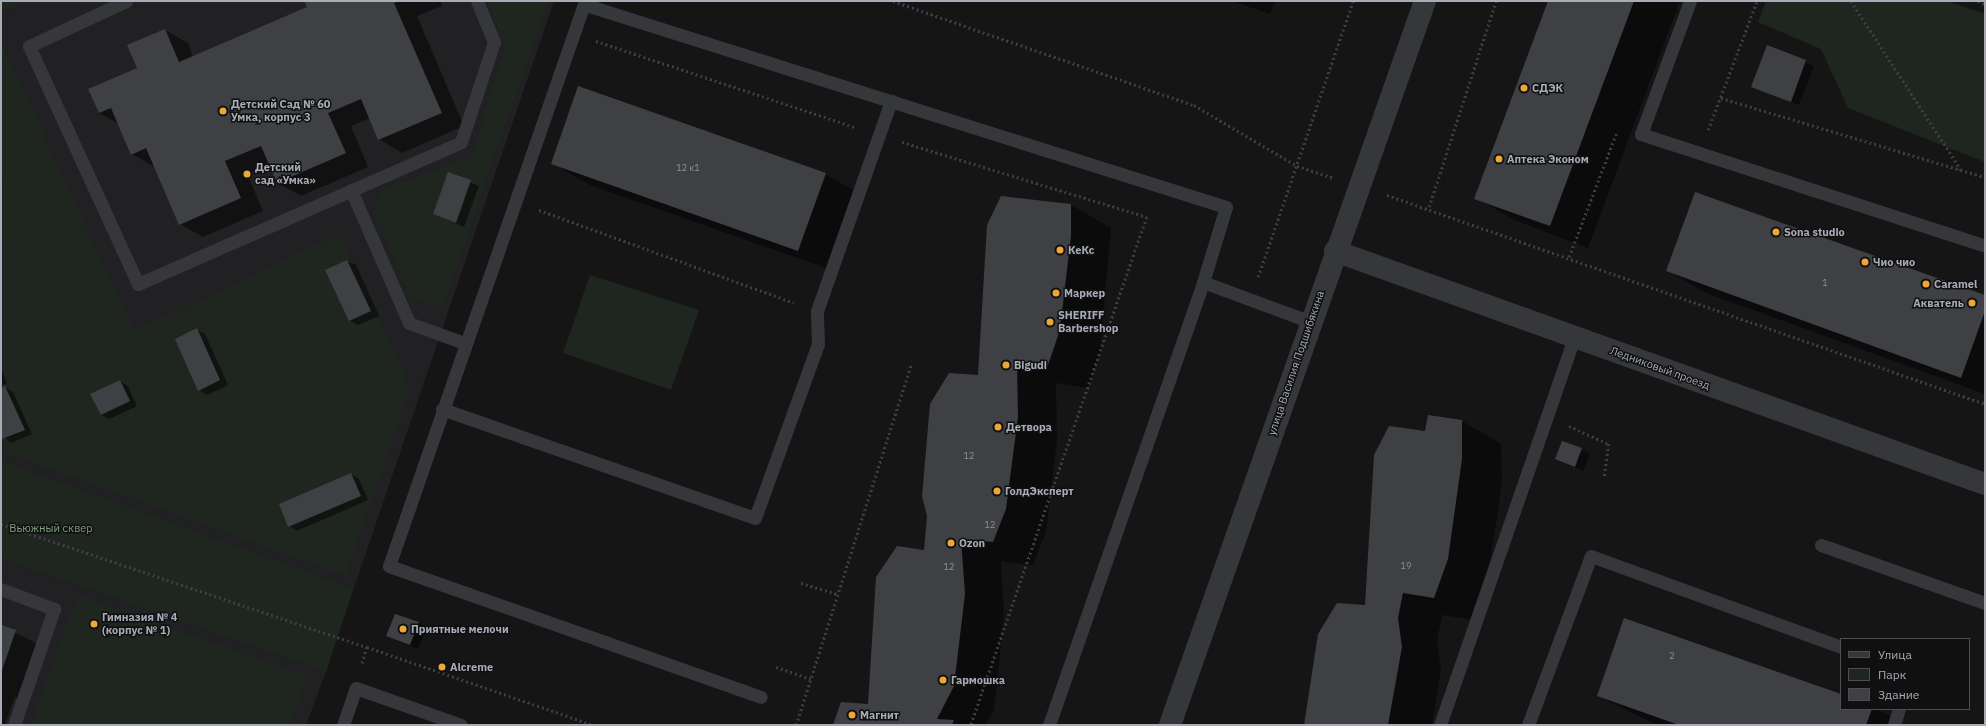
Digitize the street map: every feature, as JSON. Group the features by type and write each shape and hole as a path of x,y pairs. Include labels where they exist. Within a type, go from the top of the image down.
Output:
{"street":[{"name":"улица Василия Подшибякина","path":"1170,725 1335,251 1425,1"},
{"name":"Ледниковый проезд","path":"1335,251 1574,338 1985,484"}],"lane":[{"path":"126,1 29,46 138,284 461,142 494,42 477,1"},
{"path":"1690,1 1641,134 1699,155 1985,246"},
{"path":"761,697 389,566 513,201 585,3 1226,206 1203,282 1049,725"},
{"path":"442,409 755,518 818,344 817,311 891,101"},
{"path":"351,190 409,323 464,343"},
{"path":"1203,282 1251,297 1311,322"},
{"path":"1440,725 1574,338"},
{"path":"1821,545 1985,603"},
{"path":"1528,725 1591,556 1840,647"},
{"path":"1,589 54,608 14,725"},
{"path":"343,725 356,688 461,725"},
{"path":"1894,725 1899,710"}],"path":[{"path":"893,1 1194,105 1297,166 1429,207 1985,404"},
{"path":"1251,297 1353,1"},
{"path":"1429,207 1496,1"},
{"path":"1699,155 1757,1"},
{"path":"1851,1 1961,170"},
{"path":"1978,1 1985,4"},
{"path":"575,34 880,135 1147,217 971,725"},
{"path":"1721,98 1985,177"},
{"path":"513,201 817,311"},
{"path":"796,725 911,365"},
{"path":"1546,418 1609,444 1604,479"},
{"path":"1,524 594,725"},
{"path":"801,582 838,594"},
{"path":"356,688 367,648"},
{"path":"776,667 811,679"}],"shaded area":[{"name":"Детский сад «Умка»","path":"29,1 554,1 354,588 1,460 1,13"},
{"name":"Гимназия № 4 (корпус № 1)","path":"1,559 326,672 306,725 1,725"}],"green space":[{"path":"1,1 29,1 1,13"},
{"path":"487,1 548,1 442,308 409,296 374,212 382,190 472,157 505,43"},
{"path":"1766,1 1947,1 1985,14 1985,162 1848,108 1821,49 1758,22"},
{"path":"1,42 134,331 340,234 410,388 346,576 4,452"},
{"path":"590,275 699,310 671,390 563,353"},
{"name":"Вьюжный сквер","path":"1,460 354,588 326,672 1,559"},
{"name":"Гимназия № 4 (корпус № 1)","path":"77,595 308,676 291,725 31,725"}],"building":[{"name":"Детский Сад № 60 Умка, корпус 3","path":"304,1 400,1 394,3 442,113 378,140 361,99 328,113 346,153 277,183 261,146 225,161 241,198 179,225 146,148 131,155 111,108 99,113 88,89 137,68 127,45 165,29 179,62 307,7"},
{"path":"1548,1 1634,1 1550,226 1474,199"},
{"path":"1767,45 1806,60 1791,102 1751,87"},
{"path":"578,86 826,173 798,251 551,164"},
{"path":"448,172 471,180 456,223 433,214"},
{"path":"1695,192 1985,295 1985,311 1961,378 1666,271"},
{"path":"1001,196 1071,204 1071,236 1060,330 1048,365 1017,361 1018,417 1006,509 993,542 961,539 965,594 954,686 937,719 954,720 952,725 833,725 841,702 868,704 876,577 897,546 924,550 927,516 922,496 930,404 949,373 978,375 987,225"},
{"path":"347,260 371,311 349,321 325,270"},
{"path":"197,328 220,380 198,391 175,339"},
{"path":"120,380 130,401 101,415 90,394"},
{"path":"5,386 25,430 2,439 1,388"},
{"path":"1428,415 1462,420 1462,459 1448,559 1434,598 1403,593 1398,618 1402,647 1388,725 1304,725 1318,634 1337,603 1365,605 1374,455 1389,426 1425,431"},
{"path":"1562,441 1582,448 1575,467 1555,459"},
{"path":"351,473 361,496 288,527 279,504"},
{"name":"Приятные мелочи","path":"395,614 419,622 410,645 386,636"},
{"path":"1624,618 1840,694 1840,710 1872,710 1866,725 1679,725 1597,696"},
{"path":"1,625 16,630 1,673"}],"place":[{"name":"СДЭК","path":"1524,88"},
{"name":"Детский Сад № 60 Умка, корпус 3","path":"223,111"},
{"name":"Аптека Эконом","path":"1499,159"},
{"name":"Детский сад «Умка»","path":"247,174"},
{"name":"Sona studio","path":"1776,232"},
{"name":"КеКс","path":"1060,250"},
{"name":"Чио чио","path":"1865,262"},
{"name":"Caramel","path":"1926,284"},
{"name":"Маркер","path":"1056,293"},
{"name":"Акватель","path":"1972,303"},
{"name":"SHERIFF Barbershop","path":"1050,322"},
{"name":"Bigudi","path":"1006,365"},
{"name":"Детвора","path":"998,427"},
{"name":"ГолдЭксперт","path":"997,491"},
{"name":"Ozon","path":"951,543"},
{"name":"Гимназия № 4 (корпус № 1)","path":"94,624"},
{"name":"Приятные мелочи","path":"403,629"},
{"name":"Alcreme","path":"442,667"},
{"name":"Гармошка","path":"943,680"},
{"name":"Магнит","path":"852,715"}]}
